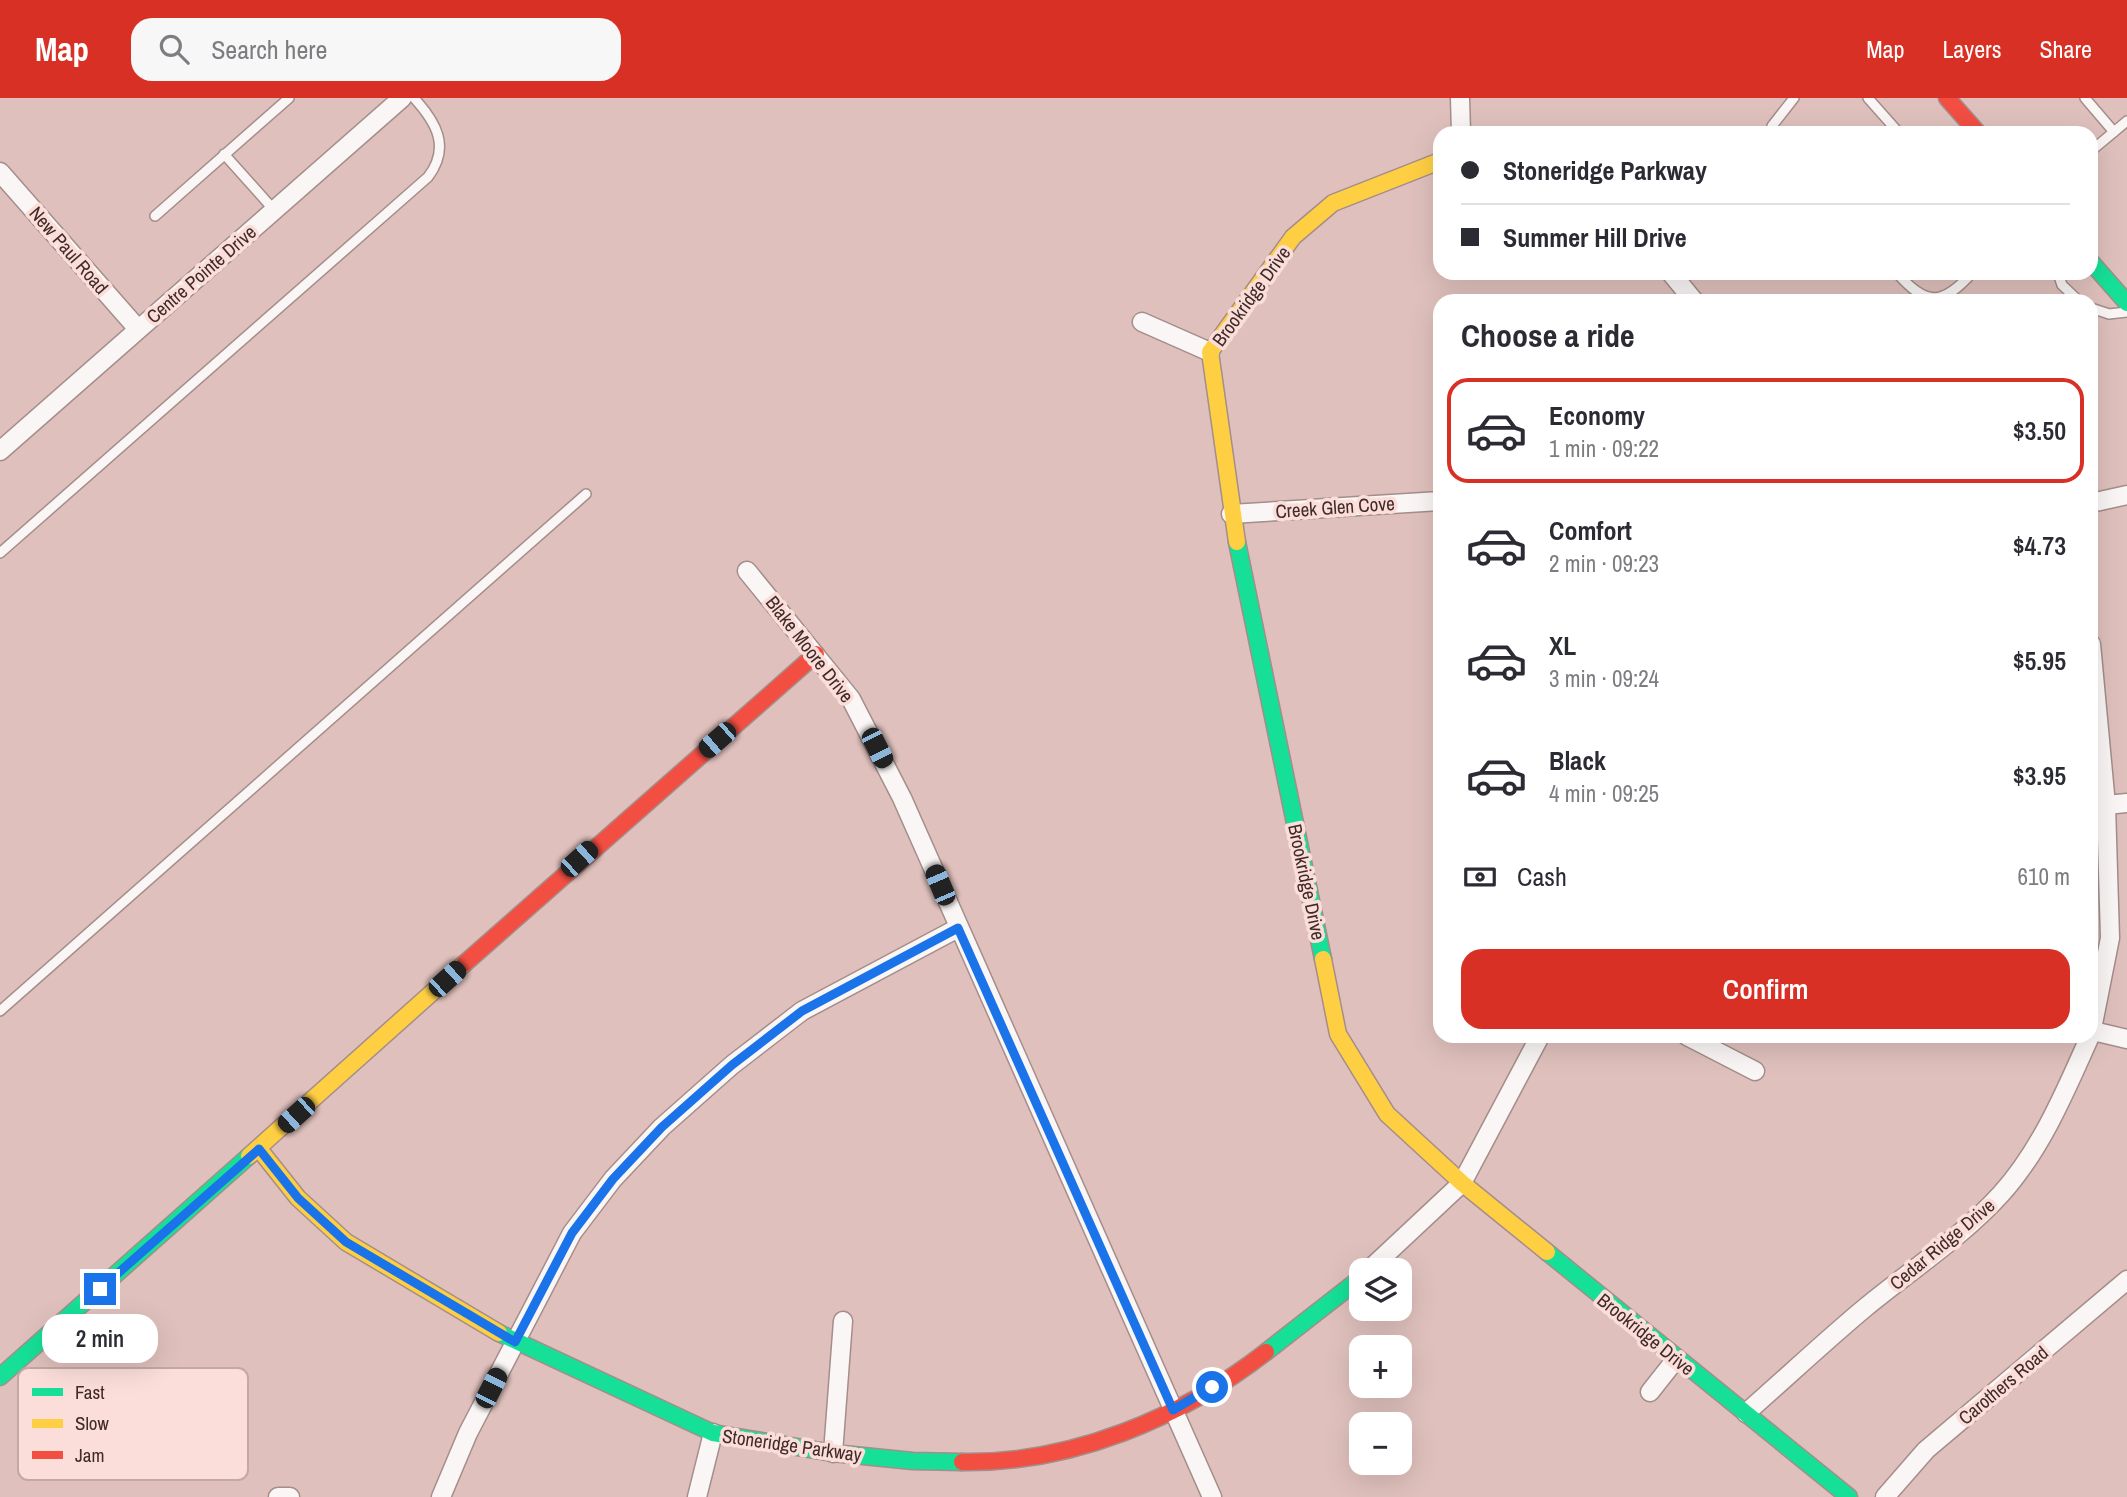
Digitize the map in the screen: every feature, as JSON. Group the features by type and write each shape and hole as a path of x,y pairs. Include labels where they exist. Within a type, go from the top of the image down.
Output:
{"street":[{"name":"Centre Pointe Drive","path":"0,450 402,98"},
{"path":"1460,98 1461,126"},
{"path":"1947,98 1972,126"},
{"name":"Brookridge Drive","path":"1433,164 1333,204 1293,237 1210,352 1231,514 1338,1034 1387,1114 1462,1183 1849,1497"},
{"name":"New Paul Road","path":"0,172 138,329"},
{"path":"2098,270 2127,304"},
{"path":"1677,280 1688,294"},
{"path":"1142,322 1210,352"},
{"path":"2098,501 2127,495"},
{"name":"Creek Glen Cove","path":"1231,514 1433,501"},
{"name":"Blake Moore Drive","path":"747,571 851,699 902,798 1212,1497"},
{"path":"0,1377 259,1149 598,842 816,654"},
{"name":"Cedar Ridge Drive","path":"2098,719 2106,804 2110,938 2098,999"},
{"path":"2106,804 2127,803"},
{"path":"441,1497 468,1433 572,1233 613,1179 662,1127 732,1065 802,1011 958,928"},
{"path":"2098,1035 2127,1039"},
{"path":"1382,1258 1462,1183 1536,1043"},
{"path":"1701,1043 1755,1070"},
{"name":"Cedar Ridge Drive","path":"1746,1413 1865,1309 1967,1227 2002,1193 2032,1152 2065,1093 2087,1043"},
{"name":"Stoneridge Parkway","path":"259,1149 298,1198 346,1242 515,1342 713,1433 833,1453 913,1461 974,1462 1095,1444 1173,1410 1250,1364 1349,1287"},
{"name":"Carothers Road","path":"1885,1497 1926,1450 2127,1280"},
{"path":"833,1453 843,1321"},
{"path":"1650,1392 1676,1359"},
{"path":"697,1497 713,1433"},
{"path":"278,1497 290,1497"}],"lane":[{"path":"155,216 289,98"},
{"path":"0,553 428,177 439,158 439,136 431,118 414,98"},
{"path":"1772,126 1775,118 1794,98"},
{"path":"1868,98 1893,126"},
{"path":"2085,98 2114,132"},
{"path":"2098,145 2127,121"},
{"path":"225,154 274,210"},
{"path":"1903,280 1916,294"},
{"path":"1947,294 1964,280"},
{"path":"2060,280 2072,294"},
{"path":"2098,310 2109,314 2127,304"},
{"path":"0,1011 586,494"}],"traffic: fast":[{"path":"2098,270 2127,303"},
{"path":"1237,542 1323,959"},
{"path":"0,1377 249,1156"},
{"path":"1547,1252 1849,1497"},
{"path":"1266,1352 1349,1287"},
{"path":"499,1333 713,1433 833,1453 913,1461 962,1462"}],"traffic: slow":[{"path":"1237,542 1210,352 1293,237 1333,203 1433,164"},
{"path":"1323,959 1338,1034 1387,1114 1462,1183 1547,1252"},
{"path":"249,1156 464,964"},
{"path":"259,1149 298,1198 346,1242 499,1333"}],"traffic: jam":[{"path":"1947,98 1972,126"},
{"path":"464,964 816,654"},
{"path":"962,1462 1003,1461 1044,1455 1123,1432 1198,1397 1266,1352"}],"route":[{"path":"100,1289 259,1149 298,1198 346,1242 515,1342 572,1233 613,1179 662,1127 732,1065 802,1011 958,928 1173,1410 1212,1387"}]}
